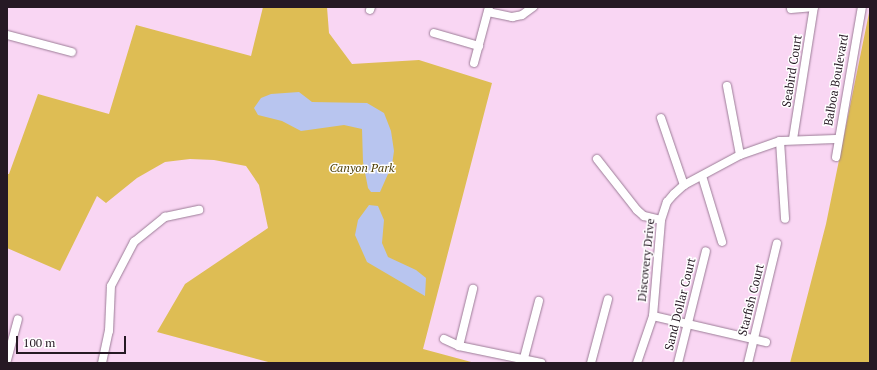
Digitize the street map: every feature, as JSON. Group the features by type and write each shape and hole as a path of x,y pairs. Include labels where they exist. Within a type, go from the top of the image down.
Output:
{"street":[{"path":"474,63 488,9 512,17 522,15 533,7"},
{"name":"Seabird Court","path":"790,9 814,7 794,139"},
{"name":"Balboa Boulevard","path":"836,157 862,7"},
{"path":"434,33 478,46"},
{"path":"7,35 72,52"},
{"path":"727,86 740,155"},
{"path":"661,118 684,185"},
{"name":"Discovery Drive","path":"637,363 653,316 661,220 667,202 684,185 740,155 780,141 794,139 838,139"},
{"path":"780,141 785,219"},
{"path":"597,159 637,210 644,216 661,220"},
{"path":"702,176 722,242"},
{"path":"102,363 109,331 111,286 134,242 165,217 199,210"},
{"name":"Starfish Court","path":"748,363 777,243"},
{"name":"Sand Dollar Court","path":"678,363 706,251"},
{"path":"459,346 472,288"},
{"path":"591,363 608,299"},
{"path":"524,358 539,301"},
{"path":"653,316 766,342"},
{"path":"7,360 18,319"},
{"path":"444,339 459,346 524,358 541,363"}],"green space":[{"name":"Canyon Park","path":"263,7 327,7 329,33 352,64 419,60 492,83 423,349 475,363 272,363 157,332 185,284 268,228 259,185 246,166 214,160 190,159 165,162 137,178 106,203 97,196 60,271 7,248 7,174 9,174 38,94 109,114 136,25 251,56"},
{"path":"870,8 870,363 790,363 826,224"}],"water":[{"path":"299,92 312,102 367,103 384,113 391,131 394,151 392,165 380,192 371,192 368,188 363,162 362,129 344,125 301,131 282,121 258,115 254,108 261,98 271,94"},
{"path":"369,205 378,206 384,220 382,243 388,257 416,270 426,278 425,296 367,262 355,235 358,220"}]}
